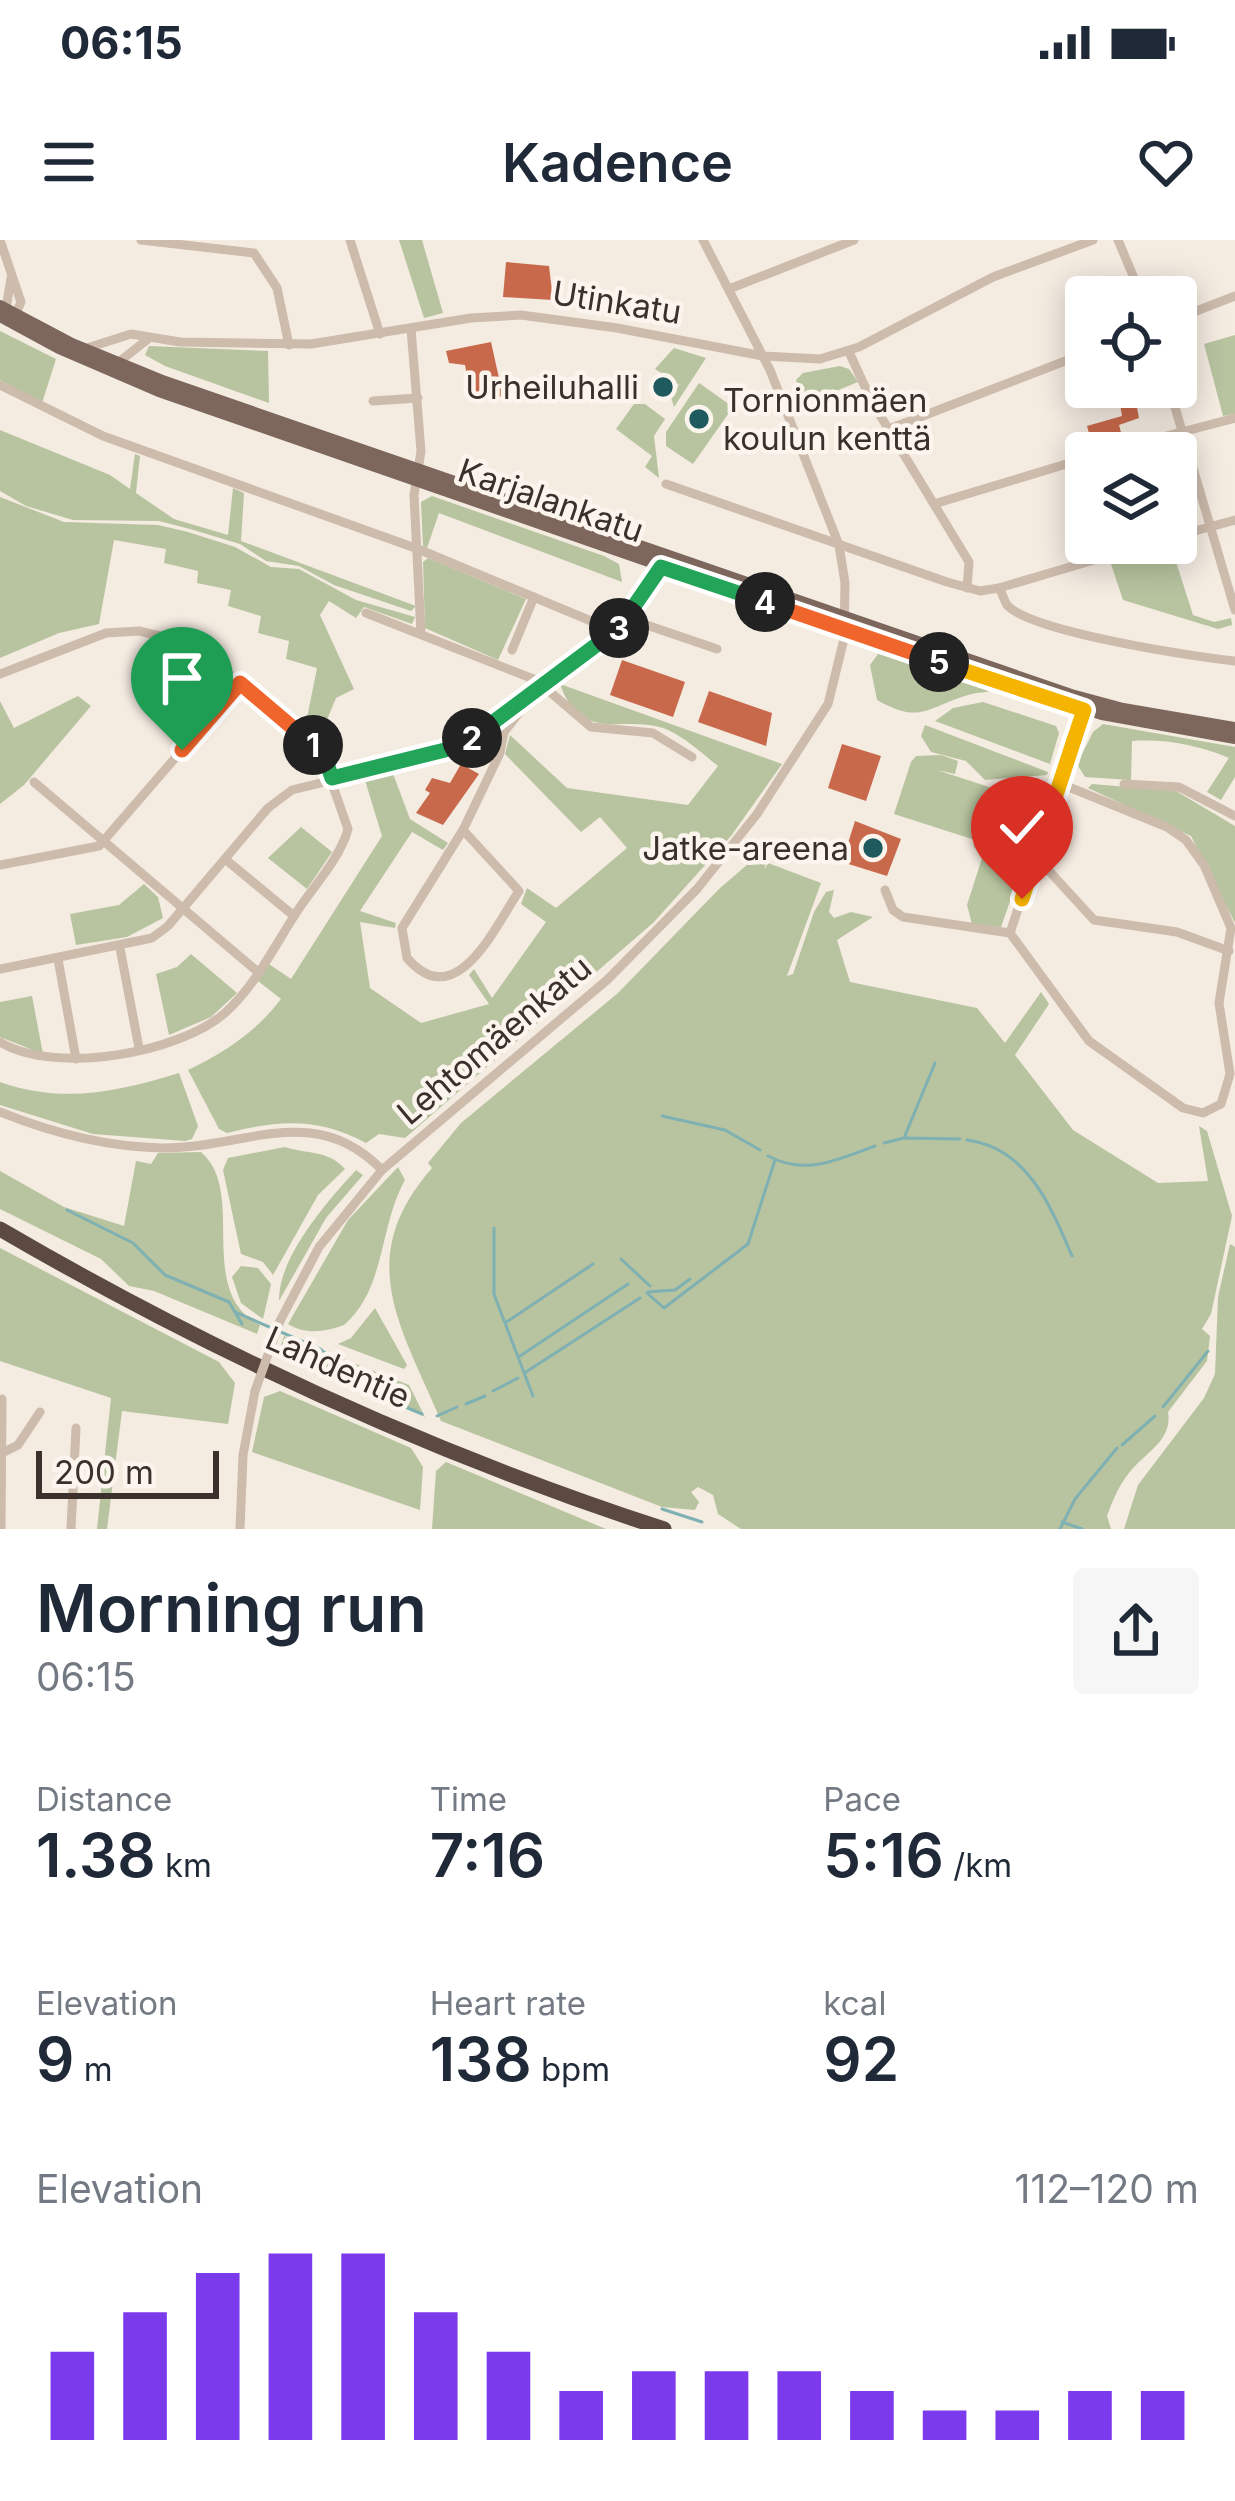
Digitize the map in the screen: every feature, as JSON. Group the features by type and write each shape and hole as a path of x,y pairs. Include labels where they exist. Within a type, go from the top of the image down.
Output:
{"highway":[{"name":"Lahdentie","path":"0,1229 153,1313 310,1389 504,1470 664,1529"}],"main road":[{"name":"Karjalankatu","path":"6,315 110,364 417,476"},
{"name":"Karjalankatu","path":"6,315 110,364 663,562 1085,704 1235,738"},
{"name":"Karjalankatu","path":"1085,704 1235,728"}],"street":[{"path":"0,240 21,302 6,315"},
{"path":"141,240 254,253 277,288 289,346"},
{"path":"350,240 380,334"},
{"name":"Lehtomäenkatu","path":"240,1529 243,1455 255,1391 280,1321 334,1225 382,1170 607,980 697,890 757,814 821,717 838,674 844,624 839,545 763,356 703,240"},
{"path":"729,290 835,243 854,240"},
{"name":"Utinkatu","path":"83,349 126,335 289,346 471,318 544,316 763,356 806,359 849,352 993,277 1093,240"},
{"path":"1118,240 1133,276"},
{"path":"1197,311 1235,296"},
{"path":"411,328 421,451 417,476 421,633"},
{"path":"110,364 148,339"},
{"path":"110,342 110,364"},
{"path":"131,350 145,375"},
{"path":"849,352 969,562 967,588"},
{"path":"889,429 1065,361"},
{"path":"0,385 124,445 418,549 616,632"},
{"path":"373,400 418,398"},
{"path":"1175,408 1234,606"},
{"path":"1171,432 1235,418"},
{"path":"934,504 1065,464"},
{"path":"665,484 967,588 999,588 1080,564"},
{"path":"1197,530 1235,520"},
{"path":"453,748 529,700 616,632 663,562"},
{"path":"999,588 1011,608 1046,621 1154,649 1235,661"},
{"path":"512,650 534,597"},
{"path":"366,613 545,686 584,724 606,731 653,734 692,758"},
{"path":"628,619 717,649"},
{"path":"0,674 93,636 139,631 196,648 314,746 332,778 348,829 258,972 214,1021 173,1040 76,1059 28,1056 0,1042"},
{"path":"0,866 91,849 104,842 240,683"},
{"path":"0,969 152,938 280,797 332,778 487,742 503,732 529,700"},
{"path":"1010,933 1085,704"},
{"path":"490,727 503,732"},
{"path":"490,727 487,742 494,766"},
{"path":"463,830 519,891 468,966 451,976 433,976 407,958 402,928 463,830 494,766 503,732"},
{"path":"34,782 258,972"},
{"path":"885,890 893,910 903,917 1010,933 1090,1040 1183,1108 1198,1113 1221,1104 1229,1086 1220,1003 1231,928 1199,855 1167,827 1059,783"},
{"path":"1124,784 1186,789 1235,816"},
{"path":"977,845 1056,877 1079,909 1094,920 1178,932 1229,951"},
{"path":"225,859 295,916"},
{"path":"120,948 139,1048"},
{"path":"58,959 76,1059"},
{"path":"0,1112 59,1133 146,1148 311,1132 347,1142 382,1170"},
{"path":"1,1529 2,1399"},
{"path":"4,1452 18,1445 40,1412"},
{"path":"71,1529 76,1427"}],"green space":[{"path":"399,240 422,240 443,313 424,318"},
{"path":"0,331 56,359 42,403 0,380"},
{"path":"1235,335 1235,414 1223,416 1204,344"},
{"path":"149,346 268,351 269,403 165,366 145,355"},
{"path":"674,348 706,358 674,407 671,397 679,385 655,369"},
{"path":"840,366 849,369 858,382 792,409 791,397 800,393 796,380 803,373"},
{"name":"Tornionmäen koulun kenttä","path":"699,383 733,407 693,464 666,446 666,432"},
{"path":"634,404 645,404 665,419 654,436 659,478 645,467 652,456 616,429"},
{"path":"0,430 110,475 130,489 135,454 140,456 136,493 174,519 228,535 233,488 244,493 241,541 416,606 411,611 334,585 299,566 266,561 240,544 159,521 73,520 26,506 0,491"},
{"path":"432,496 604,556 619,564 622,582 439,513 427,548 423,546 421,502"},
{"path":"0,497 64,522 158,525 188,532 235,547 271,567 299,569 356,600 415,617 412,624 364,607 356,618 329,601 320,615 354,689 336,698 319,739 305,728 317,668 286,659 289,641 258,633 261,616 228,606 231,590 197,583 198,571 164,563 166,549 114,540 99,624 59,633 0,658"},
{"path":"428,558 526,599 498,660 425,628 423,562"},
{"path":"1111,564 1177,564 1193,615 1214,622 1231,618 1232,625 1218,629 1123,600"},
{"path":"878,654 995,689 924,711 904,711 877,700 870,665"},
{"path":"560,684 782,764 731,836 654,922 405,1138 379,1134 366,1143 298,1123 227,1133 219,1129 188,1070 239,1041 281,999 258,981 269,964 291,979 382,836 364,777 392,771 410,819 448,843 443,850 412,832 360,911 396,923 395,928 360,922 370,988 421,1023 489,1004 469,975 474,969 492,998 546,922 521,904 527,888 556,908 627,848 600,817 581,832 505,754 510,735 567,788 688,805 718,766 663,728 591,721 569,703"},
{"path":"78,696 91,706 24,785 0,804 0,701 14,728"},
{"path":"983,702 1056,726 1059,733 1050,764 935,721 953,708"},
{"path":"1103,724 1235,747 1235,777 1221,800 1207,792 1229,758 1182,744 1132,741 1131,780 1085,777 1077,764 1093,732"},
{"path":"925,725 1047,775 985,780 966,761 931,752 921,736"},
{"path":"941,755 958,761 955,774 937,770 992,788 1001,783 1039,783 1039,801 1031,799 1008,813 986,806 975,840 894,814 911,762 916,756"},
{"path":"1092,784 1176,791 1235,826 1235,923 1191,836 1088,788"},
{"path":"301,827 332,852 307,889 268,858"},
{"path":"763,851 769,854 764,870 768,863 821,883 787,976 793,974 814,912 826,892 834,890 829,912 834,918 851,912 873,917 837,940 850,982 977,1008 1005,1043 1041,992 1049,1004 1015,1055 1073,1130 1158,1183 1208,1181 1199,1126 1207,1131 1232,1216 1211,1314 1202,1329 1210,1336 1207,1361 1168,1412 1162,1439 1119,1488 1107,1516 1111,1529 741,1529 718,1514 713,1495 698,1487 691,1492 699,1502 695,1510 662,1507 441,1421 400,1324 389,1264 394,1233 408,1201 432,1168 428,1163 461,1123 618,993 719,889"},
{"path":"983,855 1011,864 1008,873 1019,876 1001,927 972,924 967,905"},
{"path":"144,884 158,897 163,918 127,937 76,945 70,914 119,905"},
{"path":"191,954 237,993 211,1017 169,1035 156,974 177,967"},
{"path":"32,996 43,1054 0,1037 0,1002"},
{"path":"179,1073 198,1126 192,1139 185,1141 93,1134 0,1105 0,1082 46,1093 90,1093"},
{"path":"285,1147 325,1156 345,1169 318,1195 273,1275 263,1262 241,1254 223,1170 228,1158"},
{"path":"201,1152 221,1191 230,1289 240,1309 260,1325 257,1334 154,1291 129,1286 101,1259 0,1209 0,1171 64,1207 124,1226 136,1161 151,1164 158,1153"},
{"path":"398,1167 405,1180 375,1275 358,1310 344,1325 330,1329 308,1331 288,1324 348,1220"},
{"path":"356,1170 363,1175 326,1218 279,1301 295,1249"},
{"path":"1230,1244 1235,1247 1235,1529 1124,1529 1138,1485 1204,1398 1215,1374 1218,1297"},
{"path":"0,1248 219,1362 235,1383 228,1424 122,1411 107,1529 97,1529 111,1398 0,1361"},
{"path":"241,1266 258,1268 271,1284 263,1319 241,1303 232,1277"},
{"path":"375,1308 407,1365 404,1369 338,1344 351,1338"},
{"path":"284,1336 409,1385 425,1417 281,1346"},
{"path":"280,1391 411,1448 423,1467 420,1510 252,1452 264,1397"},
{"path":"446,1462 606,1529 432,1529 436,1471"}],"building":[{"path":"506,262 549,266 553,300 503,297"},
{"path":"491,342 503,396 472,403 465,365 449,363 446,351"},
{"path":"1121,408 1137,408 1139,418 1119,425 1121,432 1089,432 1087,426 1122,416"},
{"path":"622,660 685,682 673,717 610,695"},
{"path":"709,691 772,713 766,746 698,722"},
{"path":"842,744 881,756 866,801 828,788"},
{"path":"461,764 479,774 443,825 416,813 430,793 425,790 432,778 450,783"},
{"name":"Jatke-areena","path":"855,821 901,839 887,876 842,862"}],"waterway":[{"path":"904,1138 935,1063"},
{"path":"662,1116 725,1130 760,1150"},
{"path":"884,1143 904,1138 960,1139"},
{"path":"967,1140 988,1145 1021,1167 1046,1200 1072,1256"},
{"path":"768,1156 808,1165 875,1146"},
{"path":"647,1293 664,1308 748,1244 775,1160"},
{"path":"67,1210 133,1243 165,1275 229,1302 242,1324"},
{"path":"494,1228 494,1294 504,1321"},
{"path":"621,1259 650,1286"},
{"path":"533,1396 505,1323 593,1264"},
{"path":"648,1292 675,1290 690,1279"},
{"path":"520,1356 628,1284"},
{"path":"526,1372 640,1298"},
{"path":"235,1312 320,1349 377,1395 422,1414"},
{"path":"1163,1407 1208,1351"},
{"path":"493,1391 518,1378"},
{"path":"466,1404 485,1396"},
{"path":"437,1416 457,1407"},
{"path":"1122,1445 1155,1416"},
{"path":"1060,1529 1075,1499 1117,1448"},
{"path":"662,1509 702,1522"},
{"path":"1062,1522 1082,1529"}],"place":[{"name":"Urheiluhalli","path":"663,387"},
{"name":"Tornionmäen koulun kenttä","path":"699,419"},
{"name":"Jatke-areena","path":"873,848"}],"route":[{"path":"182,750 240,683 314,746 332,778 453,748 529,700 616,632 636,610 661,567 1084,710 1022,899"}]}
